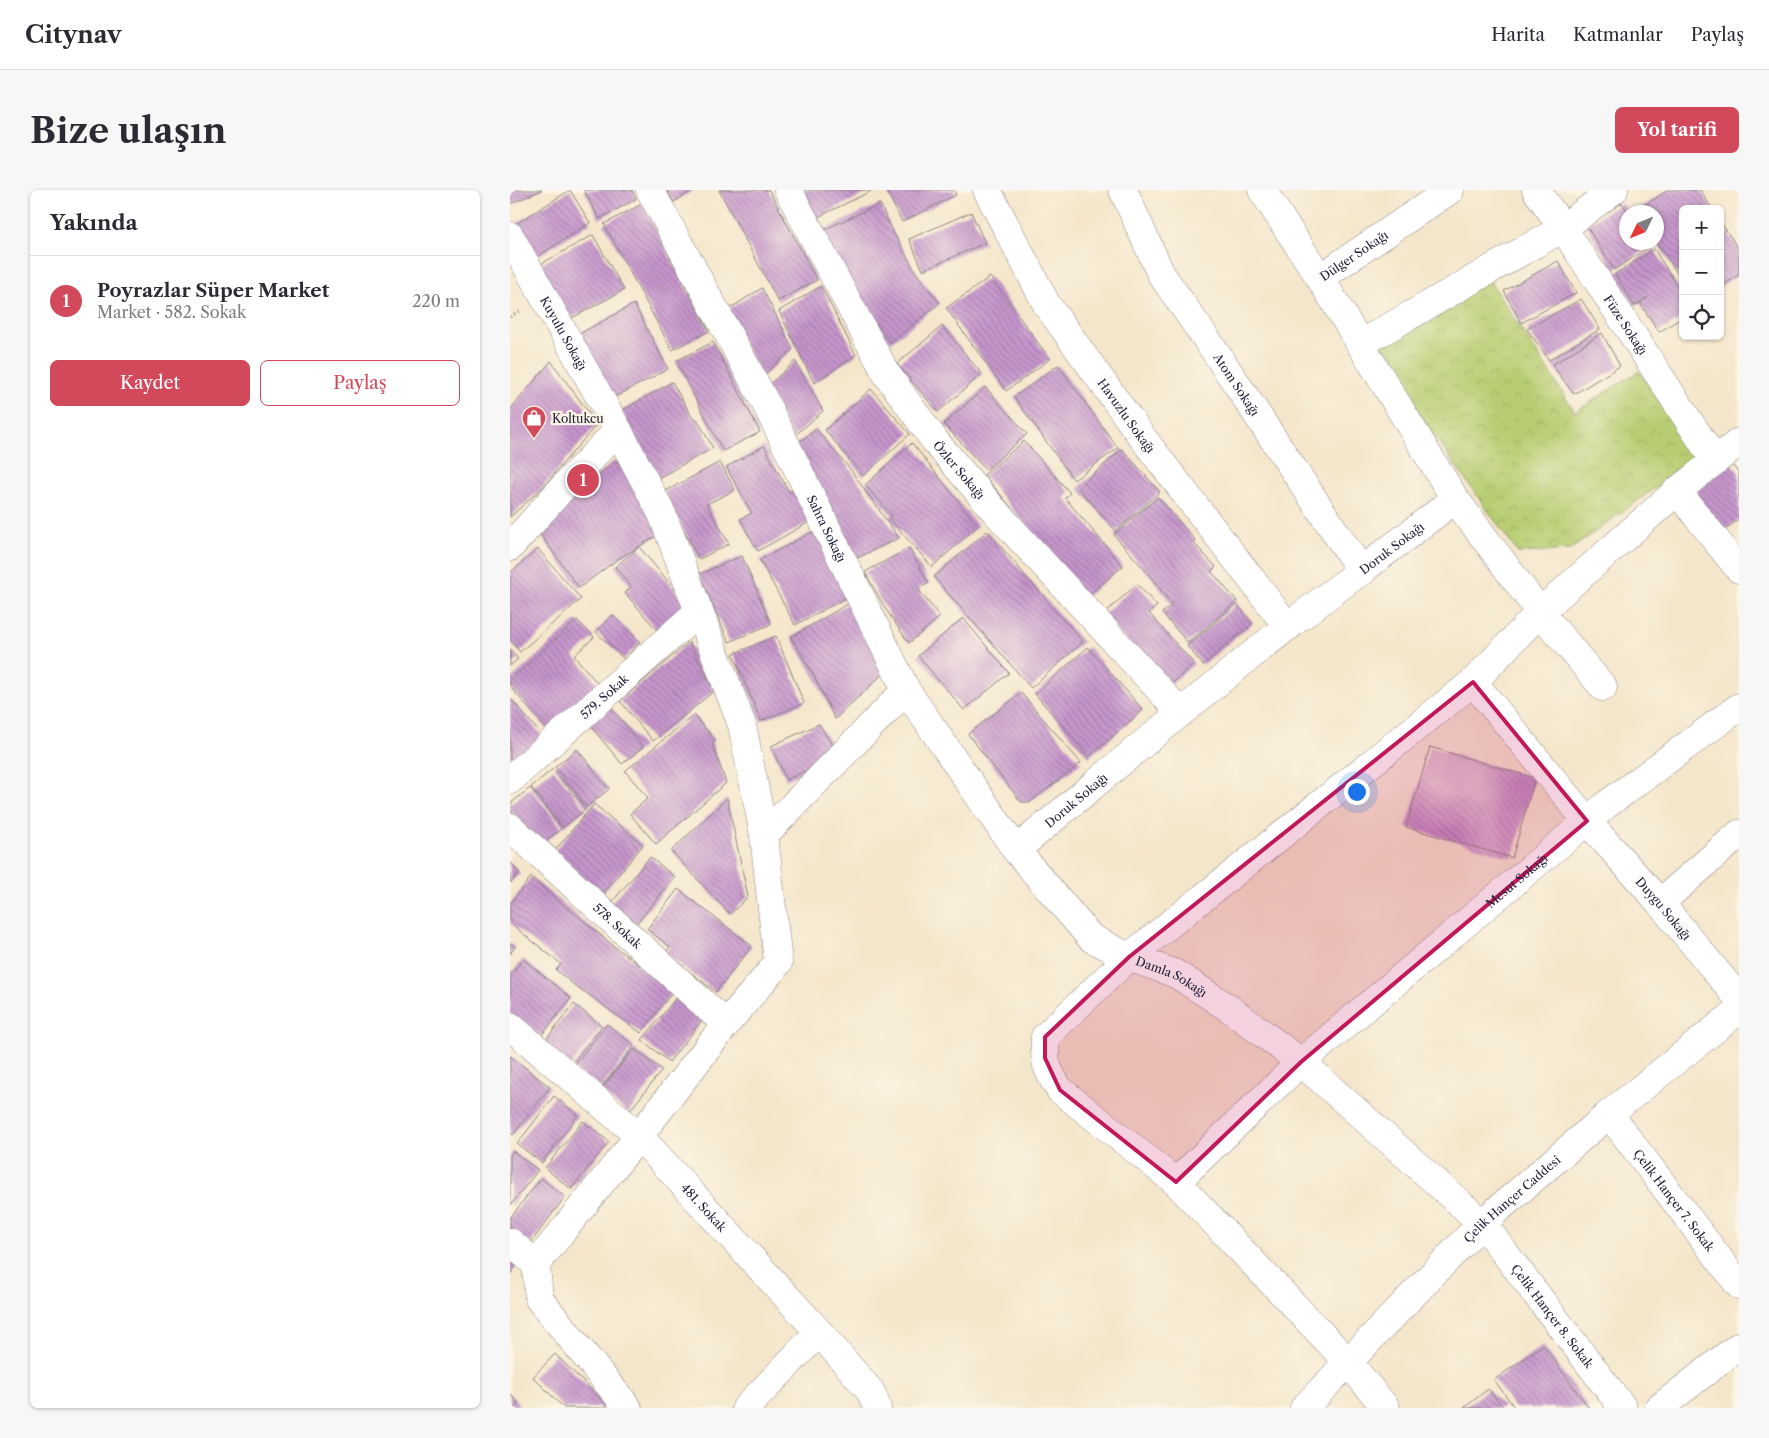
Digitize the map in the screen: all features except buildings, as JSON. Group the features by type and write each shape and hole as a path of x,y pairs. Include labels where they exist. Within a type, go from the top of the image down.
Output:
{"street":[{"name":"Sahra Sokağı","path":"650,190 764,400 906,690"},
{"name":"Özler Sokağı","path":"788,190 886,373 935,441 994,510 1181,713"},
{"name":"Havuzlu Sokağı","path":"987,190 1047,305 1142,437 1288,627"},
{"name":"Atom Sokağı","path":"1123,190 1161,274 1362,572"},
{"name":"Dülger Sokağı","path":"1262,190 1320,278 1450,190"},
{"name":"Füze Sokağı","path":"1536,190 1563,228 1715,461"},
{"path":"1360,344 1563,228 1614,190"},
{"name":"Kuyulu Sokağı","path":"510,236 618,430 662,514 742,725 764,835 778,963 726,1024 536,1264"},
{"path":"1320,278 1455,499 1540,612 1604,687"},
{"path":"510,547 566,484 618,430"},
{"path":"1386,1408 1348,1362 1176,1182 1060,1090 1049,1073 1045,1058 1045,1037 1129,957 1473,682 1540,612 1677,491 1739,442"},
{"path":"1677,491 1739,569"},
{"name":"Doruk Sokağı","path":"1016,850 1288,627 1455,499"},
{"name":"579. Sokak","path":"510,780 699,611"},
{"name":"Duygu Sokağı","path":"1473,682 1587,821 1660,903 1739,999"},
{"path":"764,835 906,690"},
{"name":"Damla Sokağı","path":"906,690 1016,850 1091,938 1129,957 1176,974 1230,1009 1301,1062 1482,1223"},
{"name":"Mesut Sokağı","path":"1176,1182 1301,1062 1614,799 1739,707"},
{"name":"578. Sokak","path":"510,828 726,1024"},
{"path":"1660,903 1739,834"},
{"name":"Çelik Hançer Caddesi","path":"1304,1408 1482,1223 1609,1114 1739,1010"},
{"name":"481. Sokak","path":"510,1026 639,1136 819,1332 871,1392 877,1408"},
{"name":"Çelik Hançer 7. Sokak","path":"1609,1114 1739,1285"},
{"name":"Çelik Hançer 8. Sokak","path":"1482,1223 1623,1408"},
{"path":"510,1242 536,1264 539,1298 628,1408"},
{"path":"751,1406 819,1332"},
{"path":"1659,1408 1739,1346"}],"highlighted area":[{"path":"1473,682 1587,821 1301,1062 1176,1182 1060,1090 1045,1058 1045,1037 1129,957"}],"green space":[{"path":"1482,269 1575,412 1639,371 1696,458 1570,550 1518,553 1368,343"}],"place":[{"name":"Koltukcu","path":"534,439"},
{"name":"Poyrazlar Süper Market","path":"583,480"}]}
